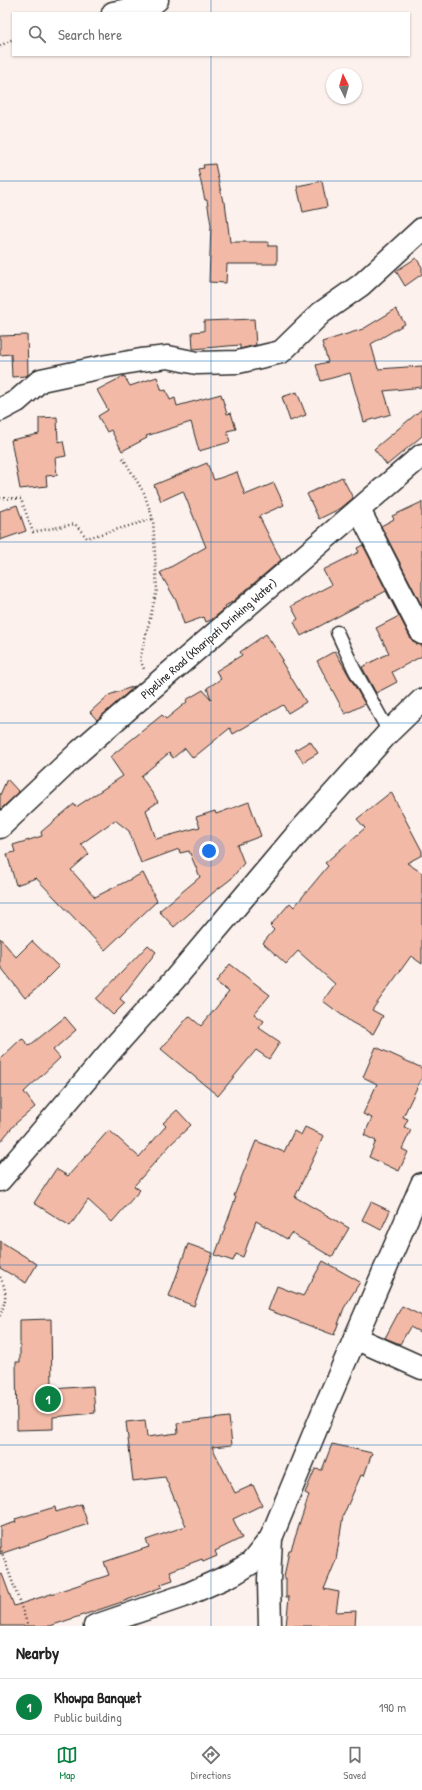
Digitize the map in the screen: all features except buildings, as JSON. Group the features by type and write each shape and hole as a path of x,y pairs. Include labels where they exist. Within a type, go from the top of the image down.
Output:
{"street":[{"path":"117,12 151,5 157,0"},
{"path":"0,410 17,401 41,380 93,369 141,360 168,357 196,363 238,362 281,352 321,313 361,285 422,229"},
{"name":"Pipeline Road (Kharipati Drinking Water)","path":"0,827 80,751 422,455"},
{"path":"359,510 422,633"},
{"path":"0,1180 174,980 297,834 389,732 422,700"},
{"path":"95,1626 186,1595 233,1574 250,1563 262,1551 271,1538 355,1338 422,1184"},
{"path":"355,1338 422,1368"},
{"path":"270,1626 269,1580 271,1538"}],"lane":[{"path":"337,632 354,669 389,732"}],"path":[{"path":"0,46 12,40"},
{"path":"124,458 144,493 153,519 158,590 140,659 152,688"},
{"path":"0,498 21,499 33,532 75,524 87,538 153,519"},
{"path":"0,1276 5,1286 6,1301 0,1316"},
{"path":"0,1547 28,1626"}],"place":[{"name":"Khowpa Banquet","path":"48,1399"}]}
